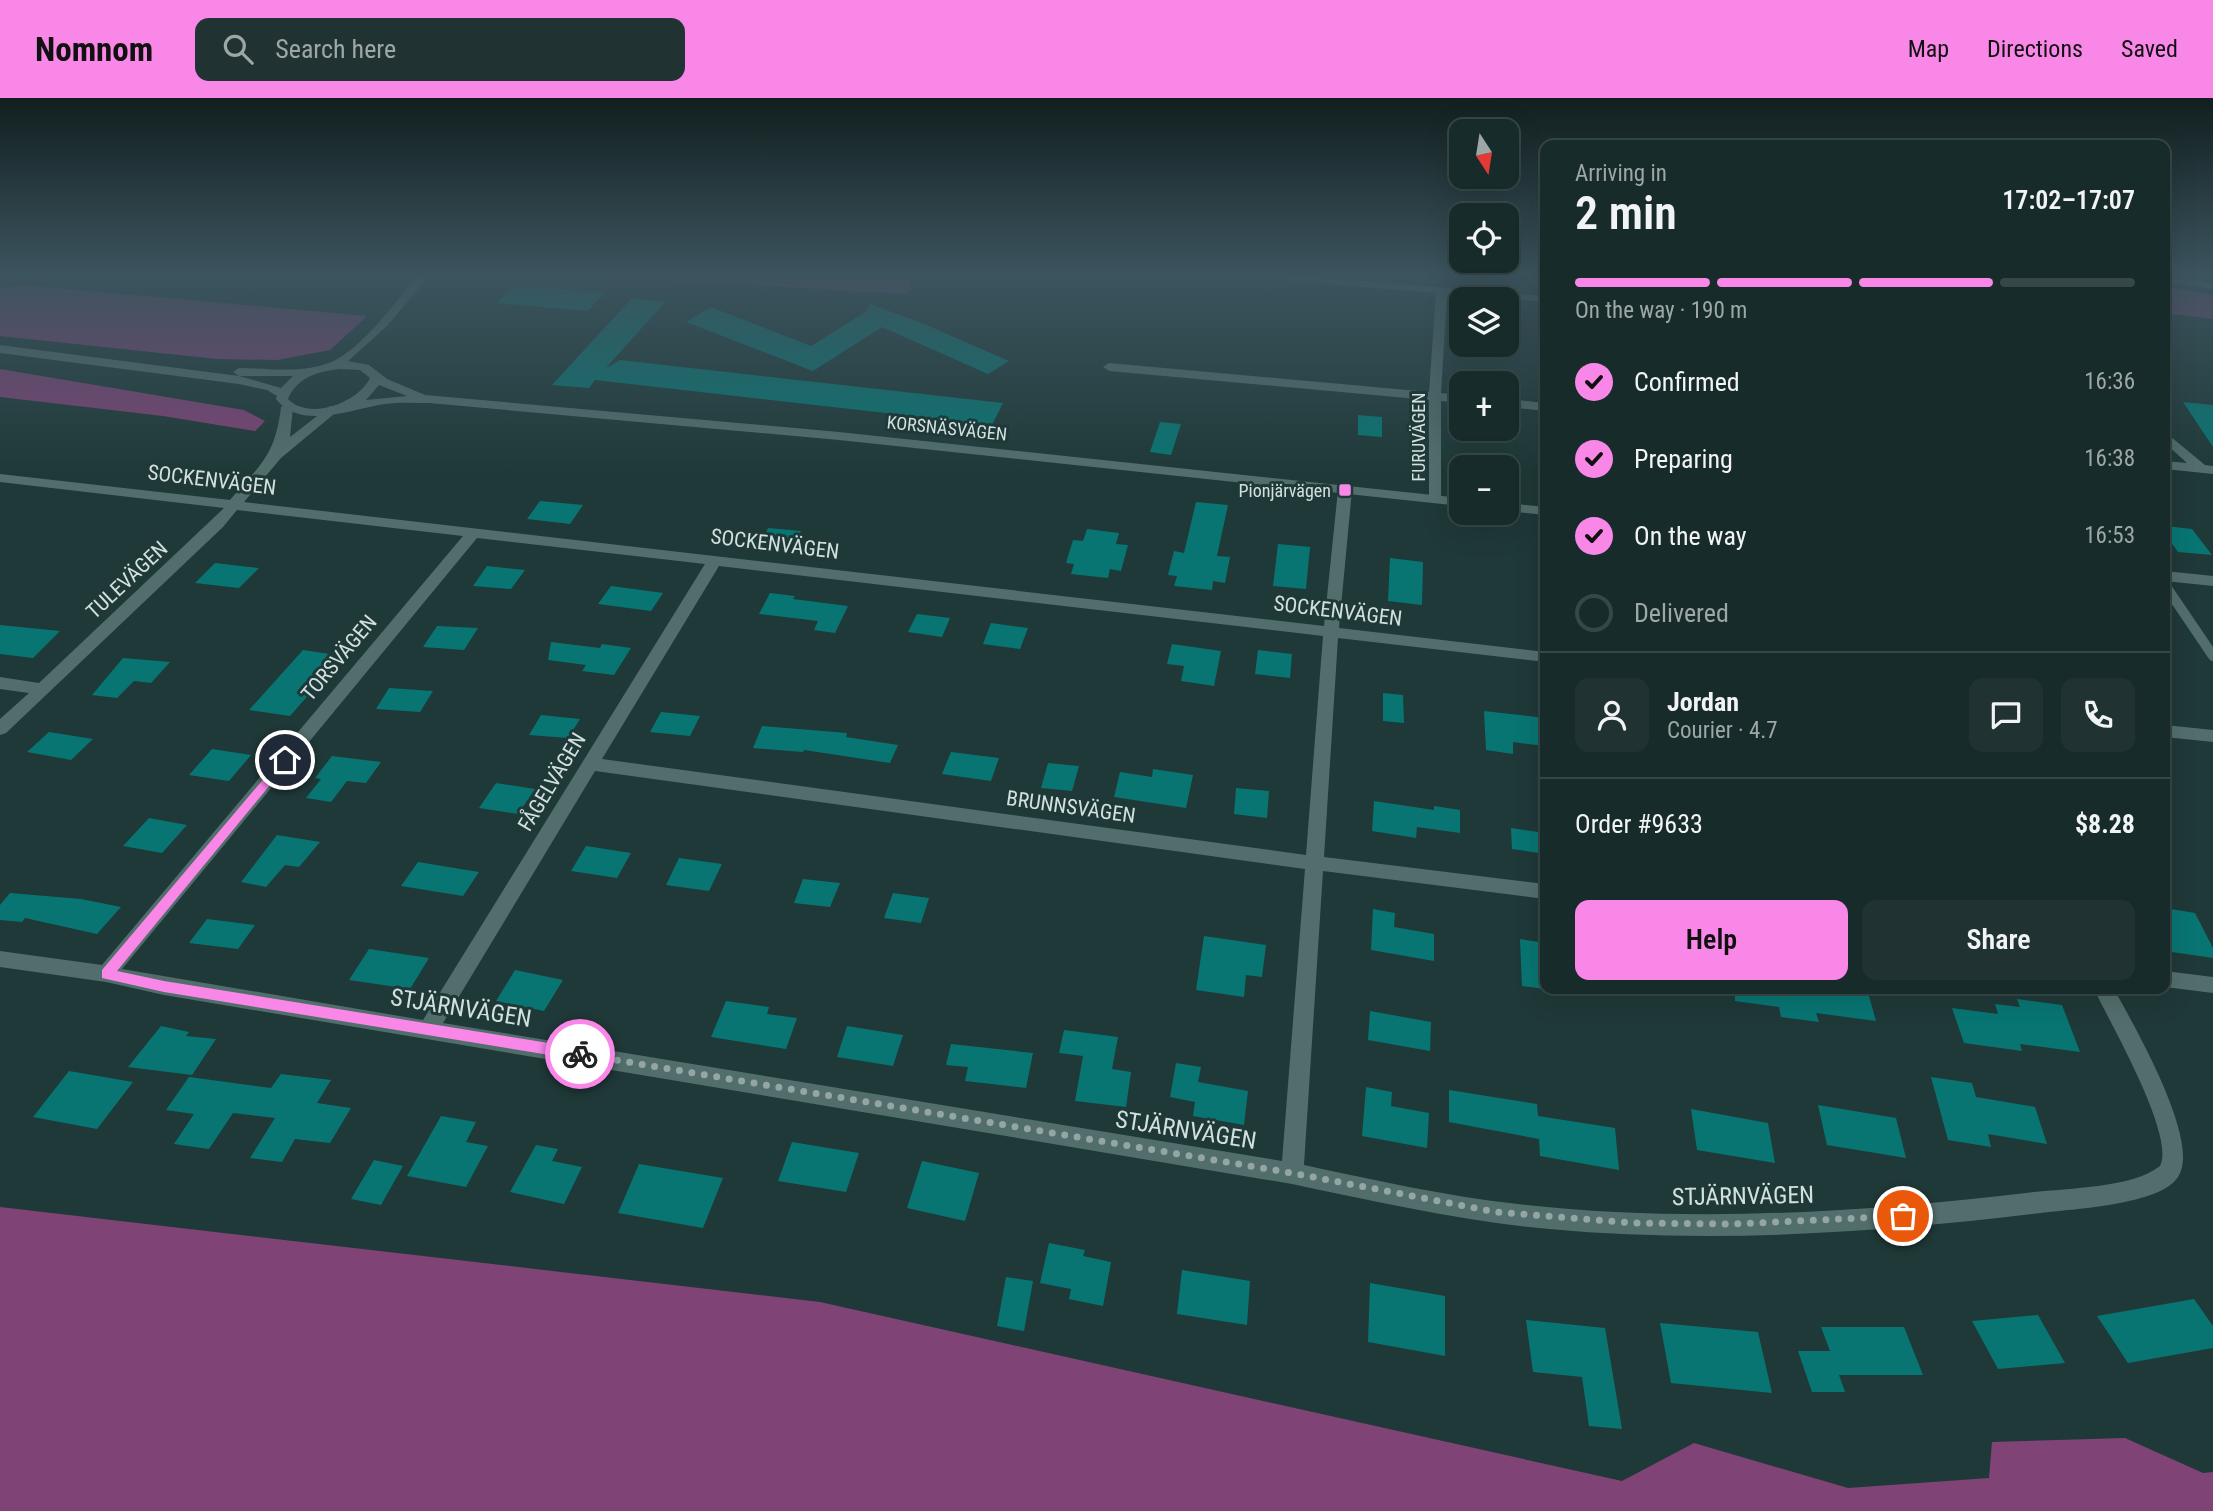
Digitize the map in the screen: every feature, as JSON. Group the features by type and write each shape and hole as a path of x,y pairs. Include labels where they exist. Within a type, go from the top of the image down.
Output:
{"street":[{"path":"0,349 239,380 271,387 285,400 294,381 332,366 356,352 368,341"},
{"path":"373,374 375,341"},
{"name":"FURUVÄGEN","path":"1436,499 1435,397 1442,341"},
{"path":"96,361 249,373 313,372"},
{"name":"KORSNÄSVÄGEN","path":"332,366 358,366 429,399"},
{"path":"1109,367 1449,398"},
{"name":"TULEVÄGEN","path":"0,729 218,524 276,455 338,408 364,397 373,388 373,374"},
{"name":"KORSNÄSVÄGEN","path":"285,400 309,412 388,400 429,399 839,436 1449,501"},
{"name":"TULEVÄGEN","path":"276,455 284,437 285,400"},
{"path":"1519,404 1540,406"},
{"path":"2170,440 2207,469"},
{"path":"2170,465 2207,469"},
{"name":"SOCKENVÄGEN","path":"0,478 1540,656"},
{"path":"1292,1173 1331,633 1345,489"},
{"path":"1519,508 1540,510"},
{"name":"TORSVÄGEN","path":"106,974 473,533"},
{"name":"FÅGELVÄGEN","path":"428,1029 715,560"},
{"path":"2170,577 2213,582"},
{"path":"0,683 42,689"},
{"path":"2170,732 2213,736"},
{"name":"BRUNNSVÄGEN","path":"591,764 1540,891"},
{"name":"STJÄRNVÄGEN","path":"0,959 106,974 164,986 1292,1173 1496,1212 1634,1223 1734,1224 1977,1210 2138,1187 2168,1174 2174,1158 2173,1144 2138,1056 2107,994"},
{"path":"2170,980 2213,985"}],"lane":[{"path":"2170,592 2213,656"}],"shaded area":[{"path":"47,341 340,341 330,350 277,360 217,359"},
{"path":"0,369 244,410 265,421 255,431 163,416 0,397"},
{"path":"0,1207 820,1302 1622,1481 1694,1443 1848,1488 1989,1478 1992,1442 2125,1438 2203,1473 2213,1472 2213,1511 0,1511"}],"building":[{"path":"593,341 630,341 606,368 620,360 1003,403 992,425 595,380 589,388 552,385"},
{"path":"735,341 798,341 811,346 819,341 860,341 813,371"},
{"path":"913,341 963,341 1009,361 988,374"},
{"path":"2183,402 2213,405 2213,447"},
{"path":"1358,415 1382,417 1382,437 1358,435"},
{"path":"1160,422 1181,424 1171,455 1150,452"},
{"path":"540,501 583,505 570,524 527,519"},
{"path":"1196,502 1228,505 1217,556 1230,557 1225,583 1213,581 1212,590 1174,586 1177,576 1168,575 1174,551 1184,553"},
{"path":"2170,527 2192,529 2212,555 2178,552 2170,541"},
{"path":"768,528 801,531 793,549 760,547"},
{"path":"1087,529 1119,533 1116,544 1128,545 1121,571 1110,569 1108,578 1071,574 1074,564 1066,563 1073,540 1083,541"},
{"path":"1278,544 1310,547 1306,589 1273,586"},
{"path":"1390,558 1423,562 1422,605 1388,601"},
{"path":"215,563 259,568 239,588 195,583"},
{"path":"487,566 525,570 511,589 473,586"},
{"path":"611,586 663,593 651,611 598,604"},
{"path":"770,593 795,596 793,599 848,606 835,633 814,630 818,621 759,614"},
{"path":"917,614 950,618 942,637 908,632"},
{"path":"991,623 1028,628 1020,649 983,644"},
{"path":"0,625 60,631 33,658 0,654"},
{"path":"437,626 478,628 464,650 423,647"},
{"path":"551,642 600,648 602,644 631,648 614,675 582,671 586,665 548,660"},
{"path":"1172,644 1221,651 1214,686 1181,681 1184,666 1167,664"},
{"path":"303,650 343,656 290,716 249,710"},
{"path":"1258,650 1292,654 1290,678 1255,674"},
{"path":"123,658 170,662 151,683 134,681 117,698 92,695"},
{"path":"389,688 433,691 420,712 376,709"},
{"path":"1383,693 1403,695 1404,723 1383,721"},
{"path":"1484,711 1540,717 1540,745 1513,742 1513,754 1486,750"},
{"path":"661,712 700,716 690,736 650,732"},
{"path":"541,715 580,719 568,738 529,735"},
{"path":"762,726 847,733 846,737 898,745 890,763 804,750 753,748"},
{"path":"49,732 93,739 71,760 27,752"},
{"path":"212,749 251,755 229,781 189,775"},
{"path":"951,752 999,758 991,781 942,774"},
{"path":"332,756 381,762 366,783 347,781 331,802 306,798 321,779 315,778"},
{"path":"1048,763 1079,766 1072,791 1041,788"},
{"path":"1153,769 1193,775 1186,808 1114,797 1120,772 1152,777"},
{"path":"496,783 535,789 518,814 479,808"},
{"path":"1236,788 1269,791 1267,818 1234,814"},
{"path":"1374,801 1434,810 1434,806 1460,810 1460,833 1417,827 1416,838 1372,831"},
{"path":"149,818 187,825 162,853 123,846"},
{"path":"1511,828 1540,832 1540,853 1512,849"},
{"path":"277,835 320,842 299,867 285,865 266,887 241,882"},
{"path":"586,846 631,853 617,878 571,871"},
{"path":"679,858 722,864 709,891 666,885"},
{"path":"418,862 479,872 463,896 401,886"},
{"path":"803,879 840,883 830,907 794,903"},
{"path":"10,893 81,899 121,907 97,934 25,918 22,922 0,920 0,905"},
{"path":"893,893 929,898 921,923 884,918"},
{"path":"1373,909 1395,913 1394,927 1434,934 1434,961 1371,950"},
{"path":"2170,909 2195,913 2213,948 2213,958 2170,952"},
{"path":"207,919 255,925 238,949 189,943"},
{"path":"1204,936 1266,945 1262,977 1246,975 1244,997 1196,990"},
{"path":"1520,939 1540,942 1540,988 1522,986"},
{"path":"369,949 429,958 410,989 349,980"},
{"path":"515,970 563,980 544,1011 496,1001"},
{"path":"1735,994 1868,994 1876,1021 1816,1013 1819,1022 1781,1017 1779,1007 1735,1001"},
{"path":"2017,999 2062,1005 2080,1052 2020,1044 2022,1051 1964,1043 1952,1008 1998,1014 1995,1004 2020,1007"},
{"path":"726,1001 769,1007 767,1014 797,1018 786,1049 711,1037"},
{"path":"1370,1011 1431,1022 1430,1051 1368,1040"},
{"path":"161,1026 189,1032 186,1036 216,1039 192,1075 128,1067"},
{"path":"847,1026 903,1035 893,1066 837,1057"},
{"path":"1064,1030 1118,1037 1112,1069 1131,1072 1126,1107 1075,1101 1083,1056 1059,1053"},
{"path":"951,1044 1033,1053 1026,1088 965,1081 968,1067 946,1065"},
{"path":"1176,1063 1201,1067 1198,1082 1248,1091 1244,1125 1193,1116 1195,1102 1170,1097"},
{"path":"69,1071 133,1082 97,1129 33,1117"},
{"path":"281,1074 331,1080 317,1103 351,1108 330,1143 295,1139 282,1162 250,1158 275,1118 233,1113 209,1149 174,1144 194,1114 166,1110 189,1077 271,1088"},
{"path":"1931,1077 1972,1083 1976,1097 2035,1107 2047,1144 1988,1134 1991,1147 1948,1140"},
{"path":"1366,1087 1392,1092 1391,1106 1429,1113 1427,1148 1362,1136"},
{"path":"1449,1090 1537,1104 1538,1116 1615,1128 1619,1170 1540,1156 1539,1139 1449,1122"},
{"path":"1818,1105 1896,1118 1906,1158 1827,1145"},
{"path":"1691,1109 1768,1123 1775,1163 1697,1150"},
{"path":"441,1116 476,1122 466,1142 488,1146 466,1187 407,1176"},
{"path":"792,1142 859,1153 846,1192 778,1181"},
{"path":"536,1145 558,1149 552,1161 582,1167 564,1204 510,1192"},
{"path":"374,1160 403,1166 381,1205 351,1199"},
{"path":"922,1161 979,1173 965,1221 907,1208"},
{"path":"639,1164 723,1178 703,1228 618,1213"},
{"path":"1049,1243 1085,1250 1083,1256 1111,1262 1103,1306 1069,1299 1071,1289 1040,1283"},
{"path":"1182,1270 1250,1281 1247,1325 1177,1314"},
{"path":"1006,1277 1033,1281 1024,1331 997,1326"},
{"path":"1370,1283 1445,1296 1445,1356 1368,1342"},
{"path":"2194,1299 2213,1326 2213,1348 2128,1363 2097,1316"},
{"path":"2038,1315 2065,1363 1998,1369 1972,1321"},
{"path":"1526,1320 1605,1328 1622,1429 1589,1426 1582,1377 1533,1372"},
{"path":"1660,1323 1758,1332 1772,1393 1671,1383"},
{"path":"1821,1327 1904,1327 1923,1375 1839,1375 1845,1392 1812,1392 1798,1351 1830,1351"}],"way so far":[{"path":"580,1054 1292,1173 1496,1212 1634,1223 1734,1224 1903,1216"}],"place":[{"name":"Pionjärvägen","path":"1345,490"}],"route":[{"path":"285,760 106,974 273,1005 580,1054"}]}
